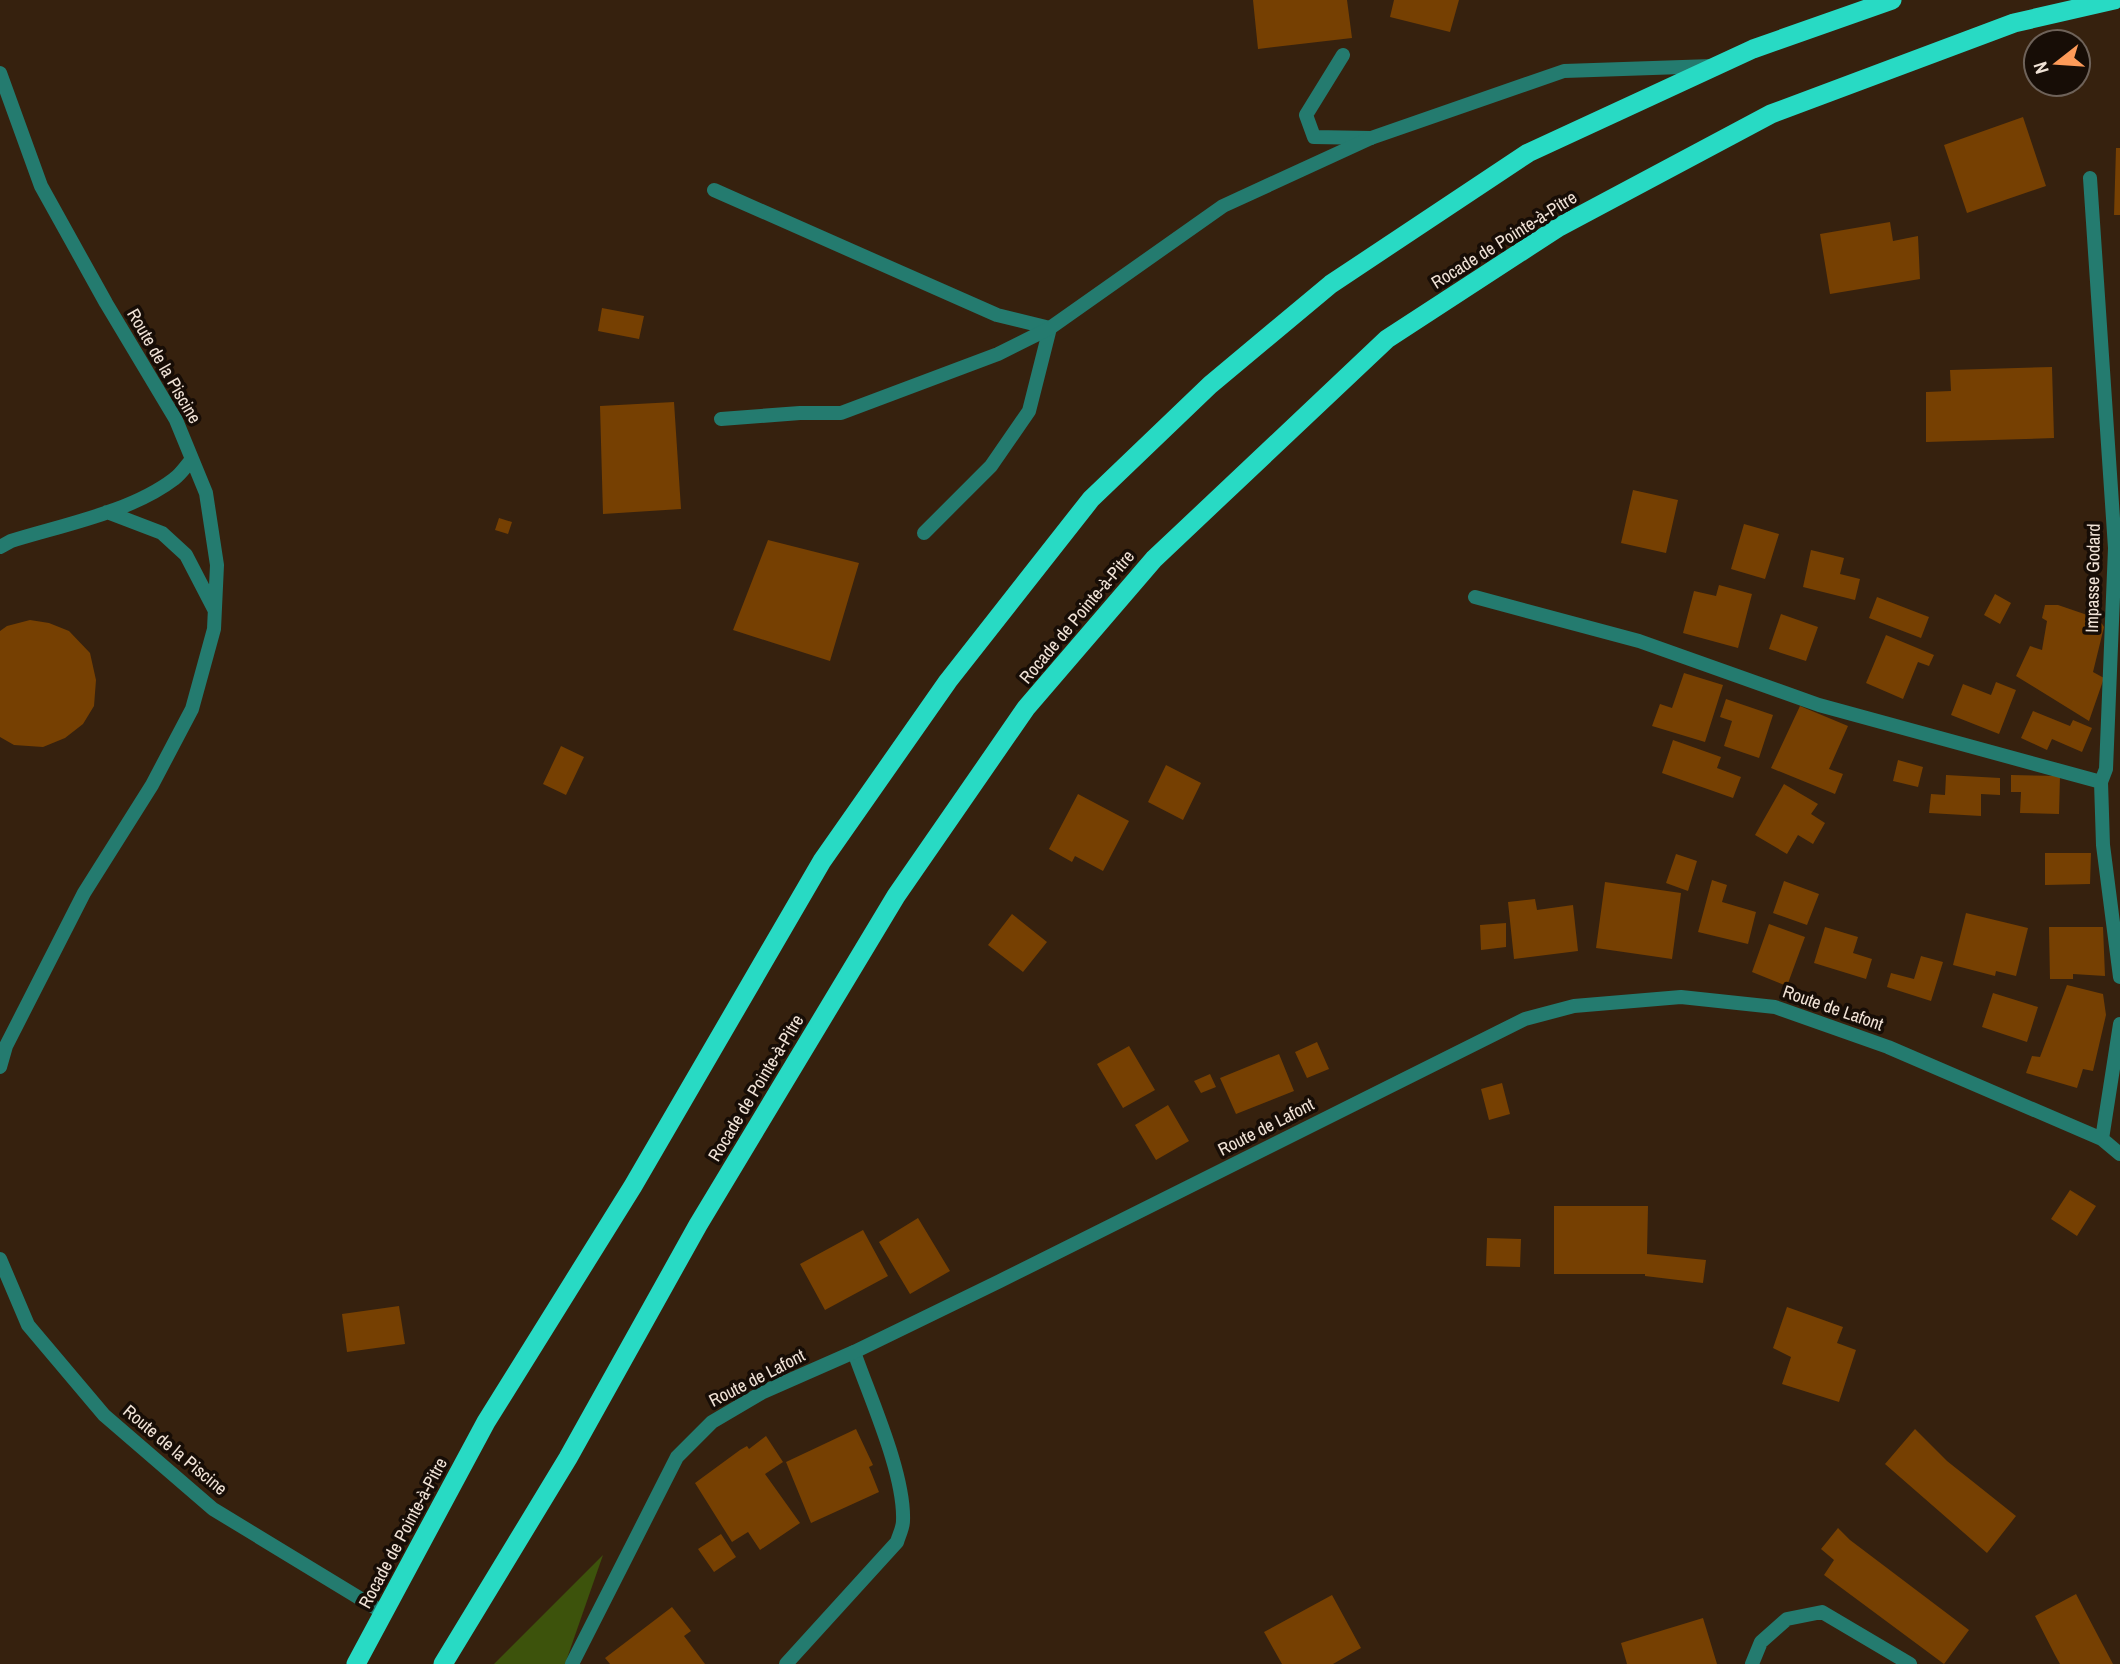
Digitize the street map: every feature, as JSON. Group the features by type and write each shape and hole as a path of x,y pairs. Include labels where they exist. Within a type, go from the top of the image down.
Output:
{"highway":[{"name":"Rocade de Pointe-à-Pitre","path":"356,1664 486,1422 633,1186 822,861 948,681 1091,499 1210,385 1331,284 1528,153 1753,49 1892,0"},
{"name":"Rocade de Pointe-à-Pitre","path":"443,1664 568,1458 698,1225 897,896 1026,709 1154,559 1387,339 1559,227 1771,114 2014,23 2114,0"}],"street":[{"path":"1343,55 1306,115 1314,137 1371,138"},
{"path":"721,419 841,413 998,354 1050,328 1223,206 1371,138 1564,71 1717,65"},
{"name":"Route de la Piscine","path":"0,73 41,186 106,303 176,420 206,493 217,565 214,629 191,709 152,785 84,893 6,1046 0,1067"},
{"name":"Impasse Godard","path":"2090,178 2115,548 2106,769 2101,782 2104,845 2120,977"},
{"path":"714,190 997,315 1050,328"},
{"path":"924,533 991,466 1029,411 1050,328"},
{"path":"0,547 11,541 107,512 152,493 176,478 192,459"},
{"path":"107,512 162,533 186,555 215,611"},
{"path":"1475,597 1639,641 1819,705 2101,782"},
{"name":"Route de Lafont","path":"572,1664 677,1457 712,1422 764,1392 854,1352 1525,1019 1574,1006 1681,997 1775,1007 1888,1047 2102,1139 2120,1154"},
{"path":"2102,1139 2120,1024"},
{"name":"Route de la Piscine","path":"0,1259 28,1325 104,1415 213,1509 384,1613"},
{"path":"786,1664 897,1542 904,1523 894,1465 854,1352"},
{"path":"1752,1664 1761,1642 1787,1619 1822,1612 1910,1664"}],"green space":[{"path":"603,1555 565,1664 494,1664"}],"building":[{"path":"1253,0 1347,0 1352,38 1258,49"},
{"path":"1394,0 1459,0 1450,32 1390,17"},
{"path":"2023,117 2046,186 1967,213 1944,145"},
{"path":"2116,148 2120,148 2120,215 2114,215"},
{"path":"1890,222 1893,241 1918,236 1920,279 1830,294 1820,234"},
{"path":"602,308 644,316 639,339 598,331"},
{"path":"2052,367 2054,438 1926,442 1926,392 1951,391 1950,370"},
{"path":"674,402 681,509 603,514 600,406"},
{"path":"1633,490 1678,500 1666,553 1621,543"},
{"path":"499,518 512,522 508,534 495,530"},
{"path":"1744,524 1779,534 1765,579 1731,569"},
{"path":"768,540 859,563 830,661 733,630"},
{"path":"1811,550 1844,558 1840,574 1860,579 1855,600 1803,587"},
{"path":"1719,585 1752,594 1738,648 1683,633 1694,591 1716,596"},
{"path":"1995,594 2011,603 2000,624 1984,615"},
{"path":"1877,597 1929,617 1921,638 1869,618"},
{"path":"2045,605 2058,605 2099,619 2104,627 2093,672 2104,678 2089,721 2016,676 2030,646 2042,650 2047,621 2042,618"},
{"path":"1781,614 1818,627 1806,661 1769,649"},
{"path":"30,620 49,623 69,631 90,653 96,680 94,706 83,724 65,738 43,747 14,745 0,737 0,631 7,626"},
{"path":"1886,635 1934,655 1929,666 1918,662 1903,699 1866,683"},
{"path":"1684,673 1723,685 1705,742 1652,726 1660,704 1672,708"},
{"path":"1996,682 2016,690 1999,734 1951,715 1963,684 1991,695"},
{"path":"1726,699 1773,715 1759,758 1724,746 1732,721 1720,717"},
{"path":"1800,706 1848,726 1829,769 1843,774 1835,794 1771,768"},
{"path":"2033,711 2070,726 2073,720 2092,728 2082,752 2052,739 2047,750 2021,738"},
{"path":"1673,740 1721,757 1717,768 1741,777 1733,798 1662,773"},
{"path":"561,746 584,757 566,795 543,784"},
{"path":"1898,760 1923,767 1918,787 1893,781"},
{"path":"1166,765 1201,783 1183,820 1148,802"},
{"path":"1946,775 2000,778 2000,795 1981,794 1981,816 1929,813 1931,794 1945,795"},
{"path":"2011,775 2060,776 2059,814 2020,813 2021,792 2011,792"},
{"path":"1784,784 1818,804 1811,814 1825,823 1813,844 1798,835 1787,854 1755,835"},
{"path":"1078,794 1129,821 1103,871 1075,856 1072,862 1049,849"},
{"path":"2045,853 2091,853 2090,884 2045,885"},
{"path":"1676,854 1697,861 1688,891 1666,883"},
{"path":"1712,880 1727,885 1722,902 1756,912 1748,944 1698,932"},
{"path":"1784,881 1819,894 1807,925 1773,913"},
{"path":"1605,882 1681,893 1672,959 1596,948"},
{"path":"1535,899 1537,910 1573,905 1578,951 1514,959 1508,902"},
{"path":"1966,913 2028,928 2016,976 1996,971 1995,976 1953,965"},
{"path":"1012,914 1047,942 1023,972 988,945"},
{"path":"1506,923 1506,947 1481,950 1480,925"},
{"path":"1769,924 1805,937 1787,986 1752,972"},
{"path":"1825,927 1858,937 1853,953 1872,959 1866,979 1814,963"},
{"path":"2049,927 2103,927 2105,976 2073,974 2073,979 2050,979"},
{"path":"1921,956 1943,962 1931,1001 1887,987 1891,973 1914,979"},
{"path":"2067,985 2103,994 2106,1015 2093,1071 2083,1069 2077,1088 2026,1073 2032,1056 2040,1057"},
{"path":"1993,993 2038,1007 2027,1042 1982,1027"},
{"path":"1317,1042 1329,1069 1307,1078 1295,1052"},
{"path":"1129,1046 1155,1090 1123,1108 1097,1064"},
{"path":"1279,1054 1294,1091 1236,1114 1220,1078"},
{"path":"1210,1074 1216,1087 1201,1093 1194,1081"},
{"path":"1502,1083 1510,1114 1489,1120 1481,1089"},
{"path":"1168,1105 1189,1141 1156,1160 1135,1125"},
{"path":"2070,1190 2096,1206 2077,1236 2051,1219"},
{"path":"1554,1206 1648,1206 1647,1254 1706,1260 1703,1283 1645,1274 1554,1274"},
{"path":"918,1218 950,1271 910,1294 879,1242"},
{"path":"863,1230 888,1276 825,1310 800,1264"},
{"path":"1487,1238 1521,1239 1520,1267 1486,1266"},
{"path":"399,1306 405,1344 347,1352 342,1314"},
{"path":"1787,1307 1843,1327 1837,1343 1856,1350 1839,1402 1782,1384 1791,1357 1773,1348"},
{"path":"856,1429 873,1465 869,1467 879,1492 811,1523 786,1462"},
{"path":"1915,1429 1947,1461 2016,1516 1987,1553 1885,1464"},
{"path":"766,1436 783,1462 765,1474 800,1523 760,1550 748,1532 732,1542 695,1483 740,1450 747,1446 749,1449"},
{"path":"1838,1528 1969,1630 1944,1664 1824,1575 1834,1560 1821,1549"},
{"path":"721,1534 736,1557 714,1572 698,1549"},
{"path":"2076,1594 2113,1664 2060,1664 2055,1655 2035,1616"},
{"path":"1332,1595 1361,1648 1333,1664 1282,1664 1264,1632"},
{"path":"672,1607 691,1631 684,1636 705,1664 610,1664 605,1658"},
{"path":"1703,1618 1717,1664 1627,1664 1621,1643"}]}
